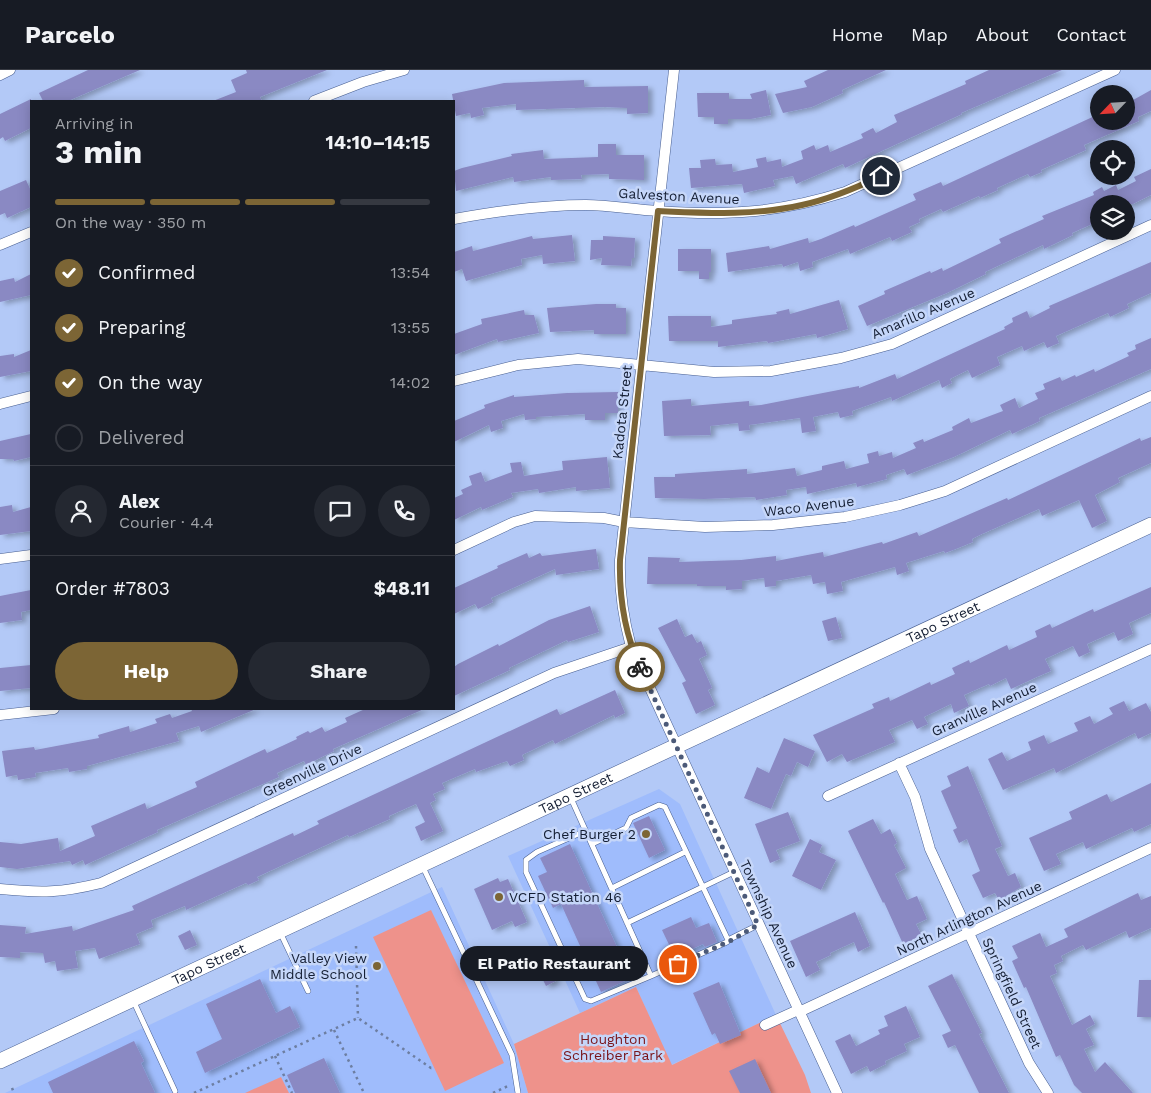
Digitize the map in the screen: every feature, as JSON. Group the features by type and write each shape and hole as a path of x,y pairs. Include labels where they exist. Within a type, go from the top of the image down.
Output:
{"street":[{"path":"0,74 10,70"},
{"path":"317,100 363,82 404,70"},
{"name":"Kadota Street","path":"674,70 624,522 619,587 622,616 630,647 676,747"},
{"name":"Galveston Avenue","path":"455,219 502,210 547,205 589,205 658,211 755,212 803,205 845,192 1115,70"},
{"name":"Amarillo Avenue","path":"455,381 518,364 578,359 714,372 771,370 841,358 892,344 1151,225"},
{"path":"0,245 30,232"},
{"path":"0,404 30,396"},
{"name":"Waco Avenue","path":"455,550 514,522 535,516 604,518 624,522 705,527 773,525 845,517 900,505 945,491 1151,396"},
{"name":"Tapo Street","path":"0,1061 1151,525"},
{"path":"0,559 30,555"},
{"name":"Greenville Drive","path":"0,890 47,893 71,891 100,883 554,673 630,647"},
{"name":"Granville Avenue","path":"828,796 1151,649"},
{"path":"0,715 45,710"},
{"name":"Township Avenue","path":"676,747 837,1093"},
{"name":"Springfield Street","path":"900,762 915,797 930,850 1029,1063 1048,1093"},
{"name":"North Arlington Avenue","path":"766,1025 1151,848"}],"lane":[{"path":"570,796 651,976"},
{"path":"592,844 626,828 631,818 659,805 665,807 728,940"},
{"path":"585,831 537,852 526,860 526,872 585,999 591,1001 651,976 728,942 728,940 758,925"},
{"path":"612,888 685,852"},
{"path":"422,865 512,1055 518,1093"},
{"path":"627,923 734,872"},
{"path":"280,931 308,990"},
{"path":"133,999 175,1091"}],"path":[{"path":"356,946 358,1018"},
{"path":"194,1093 358,1018"},
{"path":"358,1018 431,1068 434,1067"},
{"path":"334,1030 364,1093"},
{"path":"276,1056 292,1093"},
{"path":"493,1093 516,1082"},
{"path":"12,1088 14,1093"}],"shaded area":[{"path":"659,789 680,804 776,1015 671,1065 636,987 580,1013 508,856"},
{"name":"Valley View Middle School","path":"442,887 514,1044 528,1093 5,1093"}],"green space":[{"path":"431,910 504,1063 445,1091 373,937"},
{"name":"Houghton Schreiber Park","path":"636,987 672,1065 776,1015 805,1075 811,1093 528,1093 514,1044"},
{"path":"281,1077 289,1093 245,1093"}],"building":[{"path":"88,70 140,70 70,100 42,100 39,93"},
{"path":"246,70 327,70 260,97 262,100 216,100 236,92 231,80 247,73"},
{"path":"828,70 886,70 842,90 843,93 812,107 783,113 775,94 807,87 804,81"},
{"path":"989,70 1062,70 961,113 845,168 843,164 796,184 793,176 773,180 775,186 744,193 742,184 691,188 689,168 701,168 700,160 715,159 716,165 732,164 733,172 758,167 756,159 766,157 767,162 781,159 782,167 803,159 801,151 814,145 816,150 828,145 830,152 863,138 861,134 873,128 876,133 897,122 894,115 966,84 965,81"},
{"path":"584,80 584,87 648,86 648,113 627,114 627,108 605,107 516,110 516,104 482,108 484,115 471,118 470,113 456,116 455,100 453,100 452,94 504,83"},
{"path":"766,90 771,115 751,119 728,119 728,124 714,124 714,117 698,117 697,93 729,93 729,99 752,99 750,94"},
{"path":"1151,90 1151,111 1138,117 1139,121 1135,123 1135,99"},
{"path":"31,99 30,128 5,141 3,137 0,139 0,114"},
{"path":"1090,118 1090,130 1118,130 1095,140 1090,140 1090,142 1084,145 1086,150 1041,170 1042,172 1030,177 1028,174 980,198 979,196 943,212 941,209 919,219 920,222 909,227 912,232 892,241 890,237 850,254 848,249 812,262 813,267 800,271 798,262 783,267 782,264 728,272 726,253 769,246 770,249 808,238 809,243 854,225 855,227 916,200 913,194 941,182 943,186"},
{"path":"598,144 616,144 616,155 644,155 644,180 609,179 609,174 581,175 582,179 551,180 551,177 514,182 513,177 456,191 455,171 512,156 511,154 543,150 544,159 598,157"},
{"path":"1151,169 1151,195 1135,203 1135,195 1094,195 1093,192 1102,187 1104,191 1116,185 1118,190 1128,185 1135,185 1135,177"},
{"path":"26,180 30,189 30,207 7,218 5,213 0,215 0,191"},
{"path":"1090,197 1090,225 1072,233 1073,235 1044,249 1043,245 985,272 986,274 947,293 867,326 858,306 885,294 884,291 930,271 931,273 942,268 943,271 1001,243 999,239 1044,219 1042,216"},
{"path":"572,235 575,261 543,264 542,255 521,259 522,265 466,281 462,269 455,272 455,252 472,246 473,251 532,236 533,239"},
{"path":"603,236 635,238 634,258 632,258 631,266 601,265 602,258 590,260 591,240 603,240"},
{"path":"678,249 711,249 711,272 709,272 709,279 699,279 699,271 678,271"},
{"path":"1151,262 1151,293 1127,304 1129,308 1110,317 1108,313 1056,336 1059,343 1047,348 1044,342 1024,351 1022,346 997,357 1000,365 972,378 968,370 950,379 952,383 942,388 939,380 892,401 891,397 852,411 853,415 840,418 838,412 813,417 816,431 802,433 800,418 749,425 750,430 739,431 738,423 710,426 711,435 664,436 662,401 691,399 691,406 749,401 749,406 761,405 859,386 859,388 895,374 897,379 1005,329 1004,327 1013,322 1012,318 1027,311 1030,318 1050,308 1049,306"},
{"path":"30,274 30,295 0,302 0,281 14,278 15,282"},
{"path":"839,300 848,329 817,338 816,334 768,343 767,341 718,347 718,341 669,341 668,316 711,316 711,327 732,324 732,320 777,314 776,312 789,309 790,314"},
{"path":"616,304 616,308 626,308 626,334 594,334 594,330 550,332 547,308"},
{"path":"524,310 525,315 534,315 539,333 498,342 497,339 455,355 455,334 482,324 481,319"},
{"path":"1151,338 1151,369 1039,418 1040,421 1012,434 1010,430 954,457 907,475 904,469 886,475 887,479 857,487 856,483 807,494 806,487 786,490 787,495 756,500 755,497 655,498 654,477 675,477 675,474 747,469 747,474 795,468 797,476 822,470 822,466 844,461 846,469 869,463 867,454 878,451 879,456 892,452 893,458 916,448 913,443 923,439 924,442 953,430 952,427 969,418 971,423 1003,411 1000,405 1015,398 1019,408 1038,399 1035,393 1045,389 1043,384 1060,377 1062,381 1075,375 1076,377 1094,369 1095,372 1129,356 1127,353 1136,349 1135,345"},
{"path":"30,350 30,371 0,377 0,356 14,354 14,357"},
{"path":"618,392 618,413 605,413 605,420 585,420 585,414 536,417 536,419 525,420 524,414 501,421 503,428 491,432 489,425 455,442 455,421 485,408 484,405 514,395 514,397"},
{"path":"30,434 30,457 14,461 13,459 0,459 0,441"},
{"path":"1151,437 1151,463 1118,478 1120,482 1095,495 1107,521 1092,528 1079,500 1042,516 1039,509 982,534 972,539 973,542 956,549 906,563 909,571 897,575 895,567 841,582 843,591 827,594 825,582 813,584 811,575 776,581 776,586 765,587 764,578 742,581 742,589 726,590 726,586 647,584 648,557 680,558 679,562 741,560 776,556 776,561 823,552 824,557 882,542 883,544 917,532 919,536 1007,498 1008,500 1140,438 1141,441"},
{"path":"607,457 610,488 576,491 576,487 539,493 538,489 511,493 513,497 482,510 481,507 455,520 455,498 463,494 461,490 472,485 469,476 481,472 485,482 512,472 510,463 521,462 524,476 563,470 562,461"},
{"path":"12,505 13,512 30,507 30,531 0,535 0,507"},
{"path":"596,549 599,569 556,575 555,569 491,598 493,602 478,609 475,604 455,614 455,588 527,553 529,558 540,553 542,556"},
{"path":"1151,587 1151,613 1129,623 1133,634 1118,641 1114,632 1087,644 1090,652 1079,657 1073,646 1045,659 1051,671 1011,689 1006,678 964,695 969,706 954,713 951,704 924,717 928,724 917,729 912,720 889,730 895,742 847,762 842,754 827,762 813,735 874,708 872,704 889,697 890,701 930,682 931,685 955,674 952,668 969,660 970,663 1007,645 1009,650 1037,637 1035,631 1050,624 1052,628 1093,609 1094,612"},
{"path":"30,590 30,610 21,612 22,620 0,623 0,596"},
{"path":"590,606 599,632 568,642 567,640 509,668 510,670 455,696 455,666 549,620"},
{"path":"836,617 842,638 828,641 822,621"},
{"path":"677,619 685,637 692,634 697,643 701,641 707,655 699,659 712,688 708,690 715,705 696,714 682,683 686,681 658,628"},
{"path":"30,665 30,688 0,691 0,668"},
{"path":"615,690 625,713 615,718 614,715 555,744 553,740 522,755 524,760 510,766 507,761 476,772 475,769 442,783 445,789 433,794 436,800 430,803 443,831 421,841 415,827 425,822 416,804 389,816 390,819 349,837 348,835 257,877 259,880 248,885 246,883 186,910 185,906 151,920 153,927 136,934 140,944 99,959 95,948 75,951 78,968 57,971 55,961 45,963 43,953 20,952 20,958 0,957 0,925 26,927 25,934 72,926 73,931 134,910 132,906 293,833 294,836 319,824 317,821 557,709 560,715"},
{"path":"1124,701 1129,711 1146,703 1151,712 1151,733 1138,739 1135,733 1056,773 1054,768 1003,790 988,759 1002,752 1007,761 1031,750 1028,742 1044,735 1048,744 1078,731 1074,723 1090,716 1094,724 1113,714 1109,708"},
{"path":"254,710 201,732 199,726 176,733 179,741 87,766 87,769 69,772 68,768 35,773 36,777 18,780 17,775 6,777 2,751 34,747 35,750 99,738 98,735 129,726 130,732 157,723 155,719 170,714 172,718 192,711"},
{"path":"363,710 422,710 333,749 334,751 306,765 304,761 277,773 279,777 157,830 158,832 85,865 83,860 72,865 70,861 17,869 0,867 0,842 21,844 58,838 60,851 95,836 91,826 145,803 147,809 197,787 195,782 265,749 267,753 297,739 296,737 308,731 310,733 322,727 325,732 347,722 345,718"},
{"path":"784,738 815,751 808,767 797,762 791,776 786,774 771,809 744,798 757,767 769,773"},
{"path":"968,766 1002,846 995,849 1008,876 1015,873 1021,887 999,900 995,893 983,898 972,875 980,871 967,839 959,843 953,830 957,828 941,791 951,786 947,776"},
{"path":"1151,783 1151,824 1134,832 1132,828 1086,849 1083,842 1056,854 1061,864 1044,871 1029,838 1072,819 1069,812 1107,794 1111,802"},
{"path":"788,812 800,841 776,850 780,859 770,863 755,824"},
{"path":"649,816 665,850 649,858 633,823"},
{"path":"873,819 881,834 890,829 897,843 894,845 906,868 895,874 907,900 917,896 927,919 916,924 922,936 903,944 848,831"},
{"path":"810,839 822,845 819,852 836,860 821,890 792,876"},
{"path":"570,844 631,978 601,992 561,904 553,908 538,876 547,872 540,858"},
{"path":"498,878 500,882 508,879 527,922 515,927 512,921 492,930 474,889"},
{"path":"1138,893 1141,900 1151,896 1151,928 1129,938 1126,931 1086,950 1083,945 1061,956 1063,961 1054,965 1057,973 1050,976 1072,1025 1090,1015 1095,1024 1086,1029 1094,1045 1084,1049 1095,1072 1105,1062 1133,1093 1082,1093 1074,1085 1060,1055 1056,1057 1026,987 1024,988 1012,961 1018,958 1012,946 1040,933 1046,947 1068,937 1064,929"},
{"path":"855,912 870,946 858,952 854,942 830,953 831,955 816,962 820,970 806,977 790,941"},
{"path":"691,917 696,928 709,923 717,942 705,947 703,944 675,957 662,930"},
{"path":"190,930 197,945 185,950 178,936"},
{"path":"544,958 556,981 546,986 534,962"},
{"path":"952,974 982,1033 979,1034 1009,1093 979,1093 955,1045 948,1048 942,1035 951,1031 928,986"},
{"path":"260,979 276,1013 290,1006 300,1027 205,1073 196,1052 222,1039 206,1004"},
{"path":"1139,980 1151,980 1151,1017 1137,1017"},
{"path":"719,982 741,1035 720,1044 715,1033 712,1035 693,993"},
{"path":"906,1006 920,1037 904,1044 907,1051 885,1061 886,1064 870,1072 867,1066 851,1074 835,1041 850,1034 856,1046 880,1034 878,1030 888,1026 884,1016"},
{"path":"134,1041 144,1061 141,1063 155,1093 53,1093 48,1082"},
{"path":"324,1058 340,1093 295,1093 287,1075"},
{"path":"755,1059 771,1093 740,1093 729,1071"}],"way so far":[{"path":"640,667 758,925 728,940 728,942 678,964"}],"place":[{"name":"Chef Burger 2","path":"646,834"},
{"name":"VCFD Station 46","path":"499,897"},
{"name":"El Patio Restaurant","path":"678,964"},
{"name":"Valley View Middle School","path":"377,966"}],"route":[{"path":"640,667 630,647 622,616 619,587 620,560 658,211 755,212 803,205 845,192 881,176"}]}
